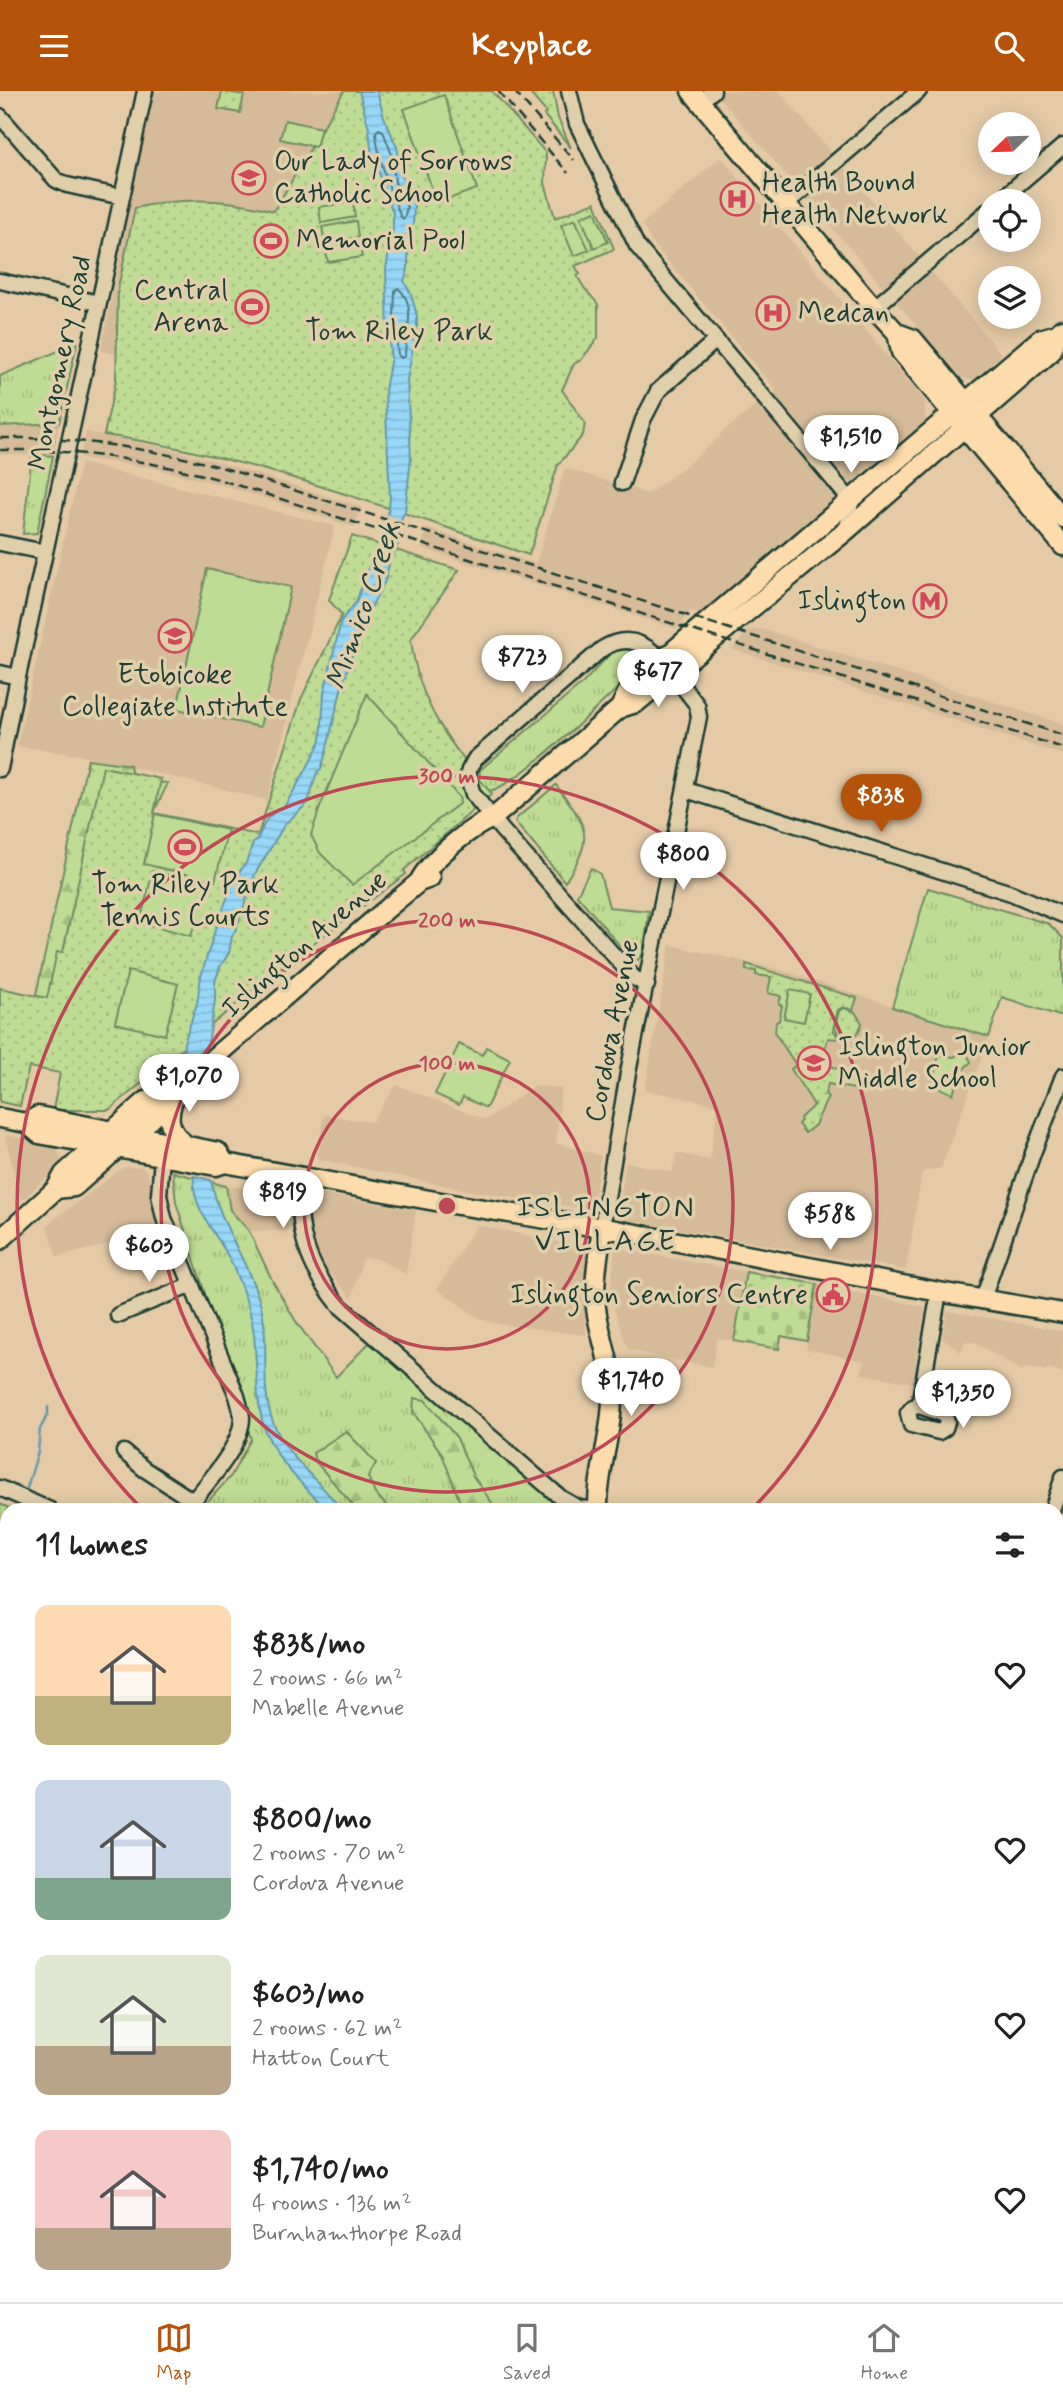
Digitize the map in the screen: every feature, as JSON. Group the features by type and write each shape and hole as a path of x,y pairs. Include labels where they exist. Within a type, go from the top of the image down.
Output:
{"main road":[{"path":"701,95 786,204 897,333 901,352 1061,511"},
{"name":"Islington Avenue","path":"620,708 627,693 668,655 851,501 893,462 1051,352 1060,331"},
{"path":"965,414 1059,541"},
{"name":"Islington Avenue","path":"0,1240 145,1101 159,1100 176,1090 419,882 432,878 478,839 486,831 492,818 620,708 636,703 847,530 905,478 965,414"},
{"path":"893,462 905,478"},
{"path":"176,1090 169,1110 170,1124 177,1138 186,1145"},
{"name":"Islington Avenue","path":"60,1182 74,1187 156,1115 159,1100"},
{"path":"26,1123 38,1116 186,1145 218,1152 225,1163"},
{"path":"0,1118 26,1123 39,1134 162,1158 216,1166 225,1163 452,1204 602,1227 1063,1313"},
{"path":"60,1138 69,1154 60,1182"},
{"path":"598,1503 612,1400 611,1374 595,1296 602,1227"}],"street":[{"name":"Montgomery Road","path":"0,769 145,91"},
{"path":"569,91 577,124 628,232 715,341 851,501 847,530"},
{"path":"786,204 919,91"},
{"path":"0,116 56,180 122,197"},
{"path":"1013,189 1063,146"},
{"path":"874,307 978,219"},
{"path":"0,281 99,303"},
{"path":"622,484 643,420 658,391 715,341"},
{"path":"1059,541 1061,511"},
{"path":"0,543 45,551"},
{"name":"Cordova Avenue","path":"602,1227 626,1084 647,985 686,790 699,717 697,705 654,653 647,647 628,640 608,645 475,759 469,770 469,785 492,818 634,978 647,985"},
{"path":"0,673 18,677"},
{"path":"686,790 1011,893 1063,915"},
{"path":"984,1299 1033,1153 1063,1076"},
{"path":"162,1158 159,1181 161,1211 237,1396 242,1420 225,1459 191,1503"},
{"path":"301,1177 301,1229 307,1252 317,1274 340,1305 535,1477 570,1503"},
{"path":"118,1315 192,1285"},
{"path":"919,1406 939,1292"},
{"path":"124,1452 185,1503"},
{"path":"1054,1503 1063,1477"},
{"path":"0,1488 34,1503"}],"shaded area":[{"name":"Our Lady of Sorrows Catholic School","path":"153,91 348,91 369,406 101,351"},
{"path":"724,91 779,91 1002,355 973,380 962,378 718,96"},
{"path":"721,157 925,401 925,421 700,613 690,610 677,629 421,548 427,528 536,564 565,468 648,494 776,390 651,241 642,224"},
{"path":"59,423 53,456 0,454 0,426"},
{"path":"86,432 157,446 222,463 361,507 360,511 354,527 219,484 152,468 80,458"},
{"name":"Etobicoke Collegiate Institute","path":"81,463 335,526 267,800 90,757 17,746"},
{"path":"762,629 1063,724 1063,755 732,649 749,630"},
{"name":"Islington Junior Middle School","path":"670,945 777,969 989,1037 941,1168 922,1172 906,1270 618,1218 626,1162 672,1172 677,1153 710,1160 718,1105 645,1090"},
{"path":"396,1085 486,1120 534,1086 561,1088 556,1143 601,1156 592,1210 461,1189 317,1159 324,1115 372,1122"},
{"path":"5,1135 46,1142 54,1146 61,1156 61,1165 21,1201"},
{"path":"124,1167 143,1167 148,1174 163,1231 57,1257 47,1225"},
{"path":"226,1186 289,1193 295,1230 249,1231 230,1210"},
{"path":"314,1193 416,1210 406,1274 378,1259 363,1258 352,1298 327,1270 317,1248 311,1225"},
{"path":"477,1225 587,1248 584,1290 586,1335 491,1323 437,1289"},
{"path":"615,1248 746,1272 734,1341 717,1338 712,1367 628,1350 610,1295"},
{"path":"817,1284 925,1307 913,1383 861,1374 864,1361 806,1349"},
{"path":"947,1311 1063,1331 1063,1373 1050,1368 1024,1368 1022,1371 974,1342 964,1342 961,1353 948,1341 942,1340"}],"green space":[{"path":"222,91 244,95 240,113 218,109"},
{"name":"Tom Riley Park","path":"344,91 492,91 546,153 545,183 555,218 595,202 614,249 575,266 580,274 577,276 598,304 598,338 581,360 574,364 562,390 585,423 583,435 558,465 529,555 265,470 158,444 104,435 116,380 118,288 135,208 170,202 222,201 274,211"},
{"path":"528,91 553,91 558,118 571,148 544,115 546,112"},
{"path":"444,95 477,189 437,203 404,109"},
{"path":"285,120 321,128 316,147 280,139"},
{"path":"353,202 355,217 321,223 319,207"},
{"path":"595,211 608,242 594,248 581,217"},
{"path":"575,219 589,250 574,256 561,225"},
{"path":"356,221 358,237 325,243 322,227"},
{"path":"359,241 362,257 328,262 325,247"},
{"path":"77,343 59,423 0,426 0,376"},
{"path":"32,454 53,456 37,533 23,534"},
{"path":"352,536 459,570 411,639 415,663 429,704 450,741 492,794 404,870 406,874 280,968 109,1110 53,1110 60,1073 29,1067 20,1106 0,1102 0,988 47,998 57,952 63,952 103,767 161,779 154,813 258,835 301,699 342,615 329,600"},
{"path":"207,569 291,587 260,727 177,709"},
{"path":"618,649 633,649 647,660 544,755 502,786 488,791 479,780 480,770 583,683"},
{"path":"367,694 459,797 460,803 352,885 320,853 311,835"},
{"path":"88,759 130,765 132,777 146,782 168,783 153,814 128,963 33,1008"},
{"path":"556,785 575,811 584,832 581,853 565,882 515,822"},
{"name":"Tom Riley Park Tennis Courts","path":"155,814 228,830 215,881 144,864"},
{"path":"591,868 600,874 609,907 649,911 643,954 638,960 631,959 577,895"},
{"path":"153,871 206,886 191,936 140,922"},
{"path":"928,888 1049,924 1063,938 1063,1017 1002,997 989,1037 892,1007"},
{"path":"746,964 857,998 853,1010 843,1007 838,1010 833,1029 839,1039 828,1038 821,1062 860,1078 854,1089 828,1084 825,1094 828,1097 815,1125 805,1133 798,1124 800,1118 814,1105 791,1069 796,1065 775,1033 782,1006 779,1004 781,996 768,993 771,977 756,975 756,971 746,970"},
{"path":"128,971 178,984 165,1035 115,1023"},
{"path":"790,990 810,994 804,1022 784,1018"},
{"path":"844,1008 855,1012 862,1023 858,1033 847,1040 840,1037 835,1027 839,1011"},
{"path":"459,1044 482,1055 486,1047 510,1059 486,1108 463,1097 459,1105 435,1094"},
{"path":"965,1050 971,1062 961,1071 953,1094 932,1085 939,1055 954,1057"},
{"path":"173,1172 226,1186 230,1210 249,1231 295,1320 336,1377 372,1340 531,1482 559,1503 206,1503 231,1476 251,1439 176,1202"},
{"path":"746,1272 817,1284 807,1341 781,1336 779,1349 734,1341"},
{"path":"414,1398 425,1400 457,1438 473,1476 492,1503 460,1503 442,1454 413,1412"},
{"path":"346,1431 376,1463 368,1477 375,1494 384,1503 351,1503 315,1461 313,1453"}],"water":[{"name":"Mimico Creek","path":"359,91 377,91 384,117 397,147 403,181 414,206 413,225 408,238 408,269 404,281 417,316 407,380 411,458 405,512 398,544 390,560 385,581 360,628 325,756 308,803 285,824 255,874 232,936 229,953 215,982 208,1045 183,1065 184,1043 216,927 235,878 246,863 253,843 266,820 277,809 284,807 321,740 324,693 341,621 356,602 376,554 382,551 390,499 385,390 391,358 386,269 393,213 371,149"},
{"path":"194,1176 211,1180 220,1212 259,1299 265,1329 266,1392 273,1422 295,1458 336,1503 320,1503 286,1466 267,1435 259,1403 254,1336 247,1303 231,1262 199,1206"}],"pier":[{"path":"385,514 405,521 402,543 380,536"}],"waterway":[{"path":"26,1491 38,1452 40,1429 48,1414 48,1407"}],"railway":[{"path":"498,91 568,173"},
{"path":"514,91 574,160"},
{"path":"0,438 56,439 111,445 221,467 1063,735"},
{"path":"0,450 55,451 110,457 218,479 1063,748"}],"place":[{"name":"Our Lady of Sorrows Catholic School","path":"249,178"},
{"name":"Health Bound Health Network","path":"737,199"},
{"name":"Memorial Pool","path":"271,241"},
{"name":"Central Arena","path":"252,307"},
{"name":"Medcan","path":"773,313"},
{"name":"Islington","path":"930,601"},
{"name":"Etobicoke Collegiate Institute","path":"175,636"},
{"name":"Tom Riley Park Tennis Courts","path":"185,847"},
{"name":"Islington Junior Middle School","path":"814,1063"},
{"name":"Islington Seniors Centre","path":"833,1295"}],"district":[{"name":"ISLINGTON VILLAGE","path":"606,1224"}]}
